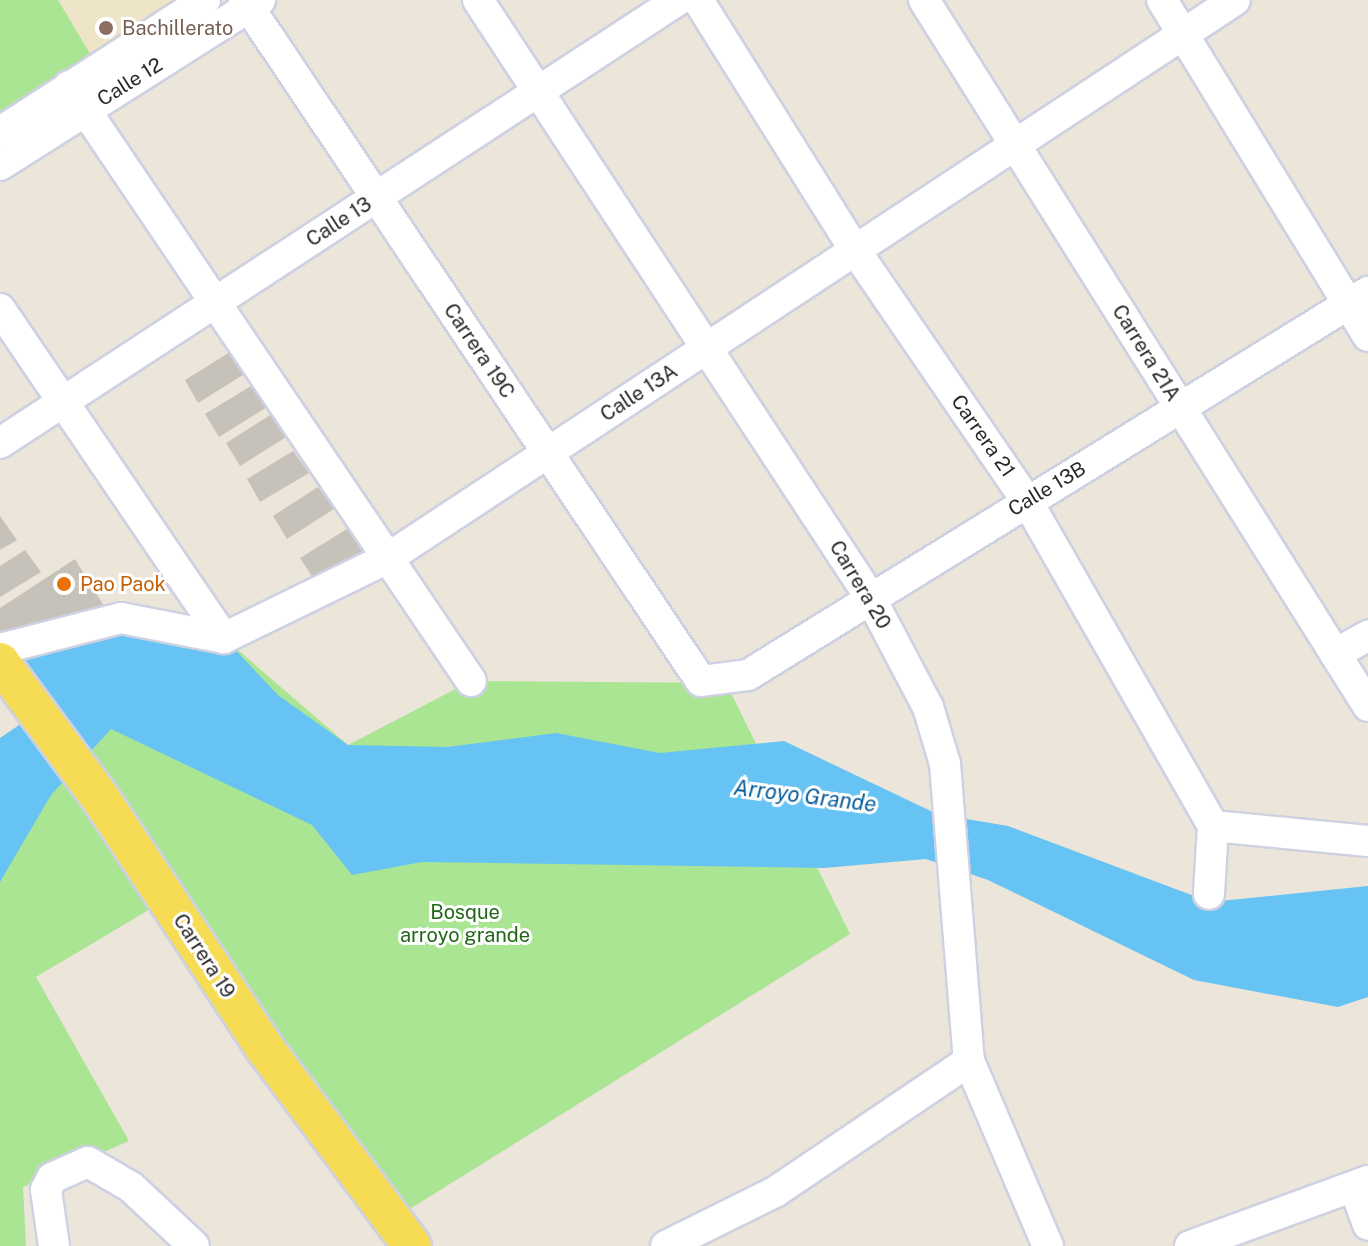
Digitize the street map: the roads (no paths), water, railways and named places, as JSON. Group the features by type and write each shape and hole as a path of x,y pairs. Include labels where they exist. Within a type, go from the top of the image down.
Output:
{"main road":[{"name":"Carrera 19","path":"8,674 101,799 263,1046 412,1246"}],"street":[{"name":"Calle 12","path":"0,165 77,98 205,0"},
{"name":"Carrera 20","path":"478,0 870,597 928,707 945,764 952,894 969,1061 1048,1246"},
{"name":"Calle 13","path":"0,443 678,0"},
{"name":"Carrera 21","path":"698,0 855,250 1027,501 1213,826"},
{"name":"Carrera 21A","path":"924,0 1368,706"},
{"path":"1162,0 1358,298 1368,336"},
{"name":"Calle 13A","path":"224,638 388,558 1235,0"},
{"name":"Calle 12","path":"0,132 77,98 251,2"},
{"name":"Carrera 19C","path":"251,2 376,197 701,681 726,683"},
{"path":"77,98 471,681"},
{"name":"Calle 13B","path":"726,683 1358,298"},
{"path":"0,309 59,404 224,638"},
{"path":"0,649 121,618 224,638"},
{"path":"1335,654 1368,636"},
{"path":"1209,894 1213,826 1368,841"},
{"path":"666,1246 775,1192 969,1061"},
{"path":"54,1246 46,1190 72,1166 88,1162 131,1187 194,1246"},
{"path":"1190,1246 1362,1185 1368,1225"}],"water":[{"name":"Arroyo Grande","path":"57,629 224,638 278,695 348,745 447,747 556,733 660,753 784,741 937,814 1008,826 1210,902 1368,886 1368,997 1338,1007 1194,980 988,880 926,859 824,868 422,862 352,875 312,825 111,729 51,795 0,882 0,738 50,704 3,648"}],"place":[{"name":"Bachillerato","path":"106,28"},
{"name":"Pao Paok","path":"64,584"}],"park label":[{"name":"Bosque arroyo grande","path":"465,924"}]}
